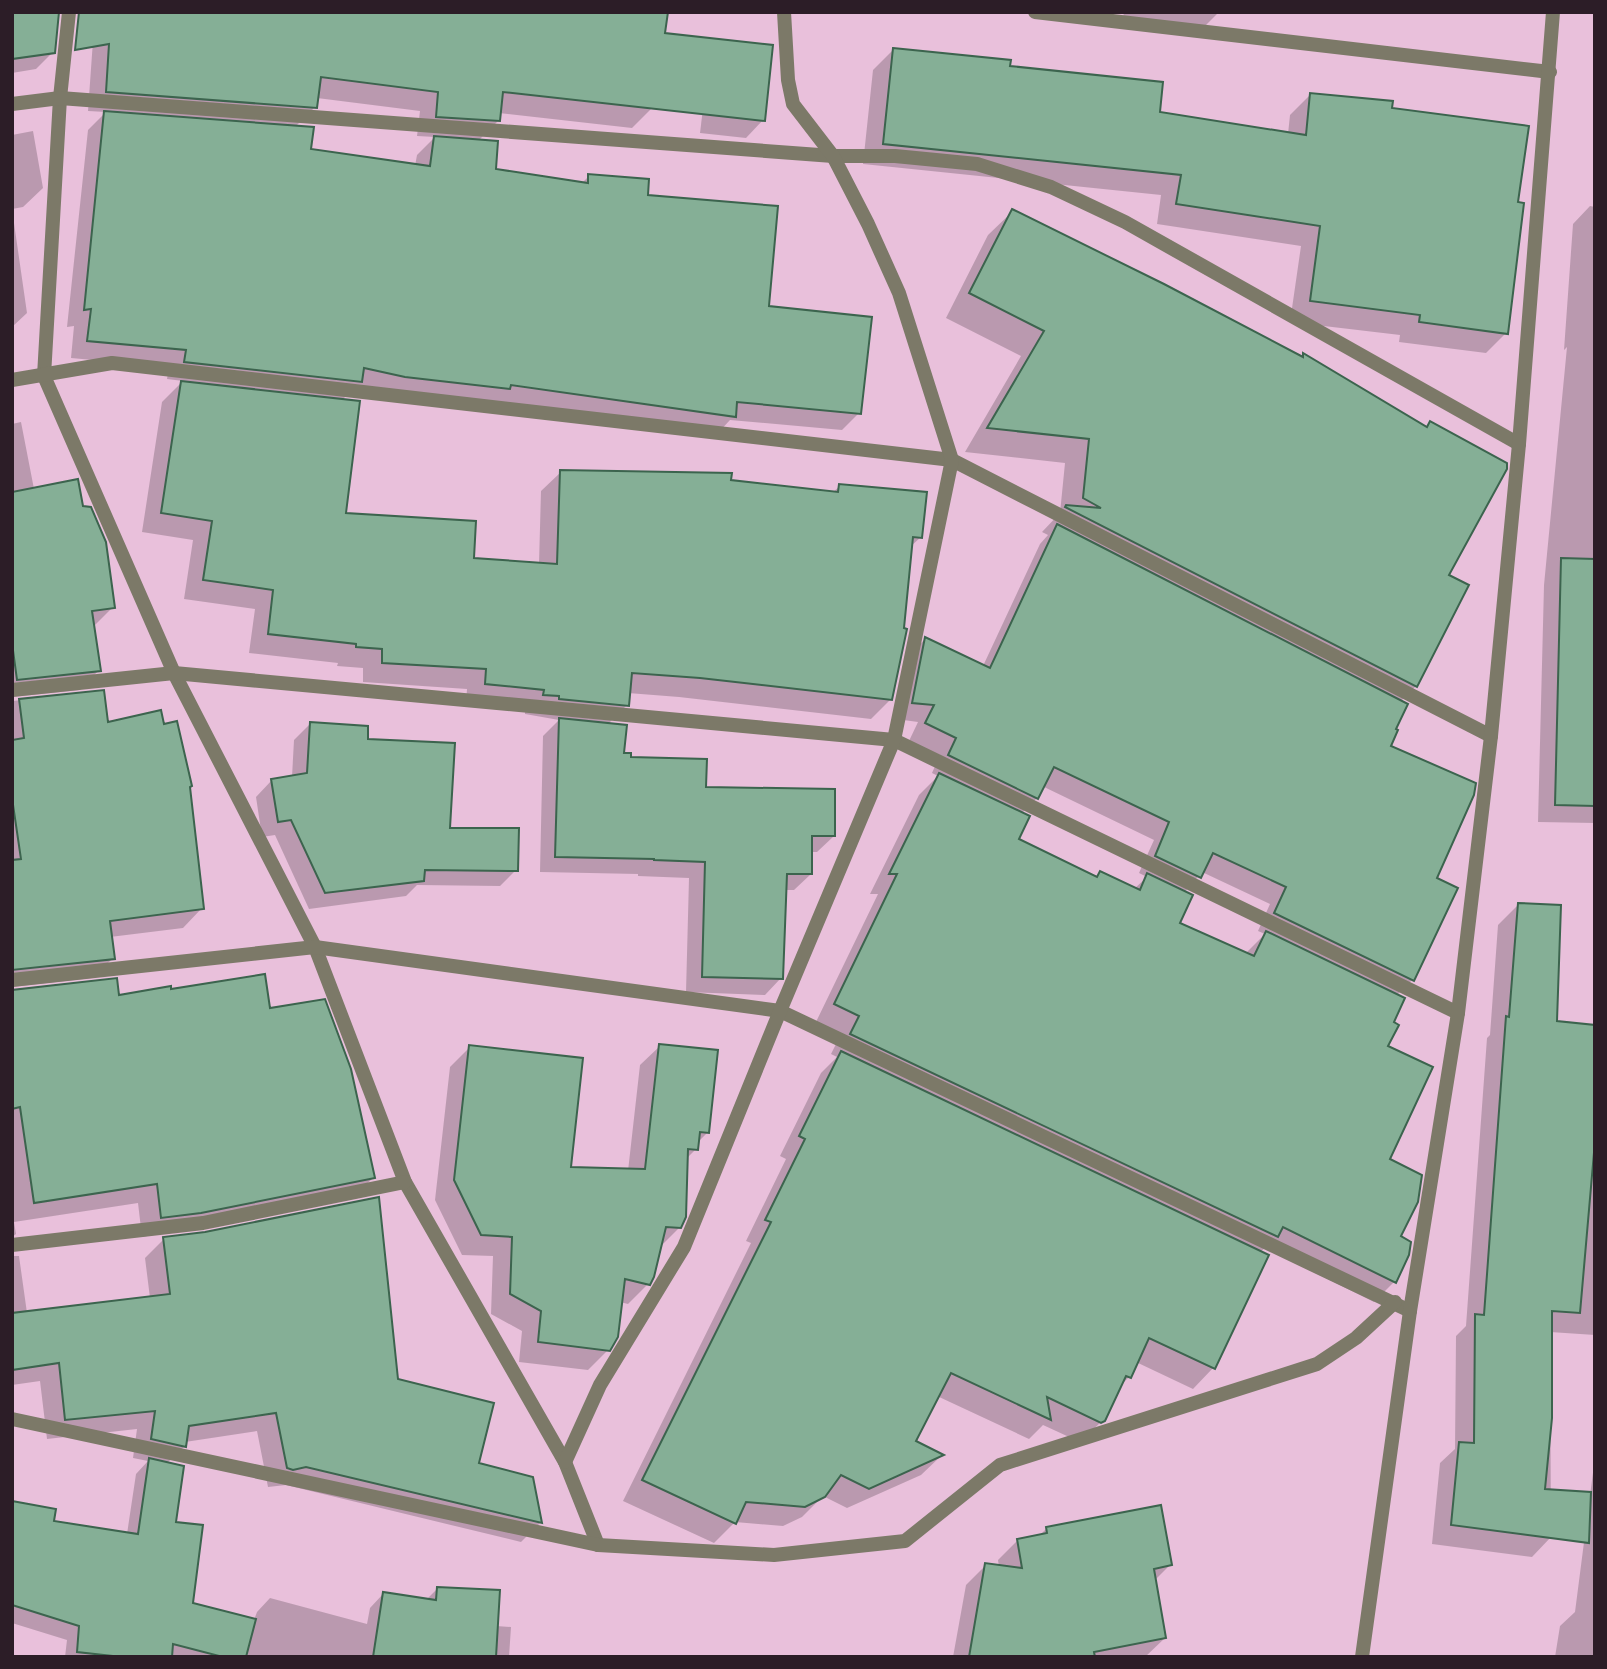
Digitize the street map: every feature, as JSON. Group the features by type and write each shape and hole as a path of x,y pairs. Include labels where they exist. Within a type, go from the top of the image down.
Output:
{"street":[{"path":"69,12 60,98 44,376 174,673 315,947 405,1182 565,1462 598,1545"},
{"path":"565,1462 600,1385 684,1247 894,740 952,460 899,293 833,156 793,104 788,80 784,12"},
{"path":"1035,12 1550,72"},
{"path":"1362,1657 1410,1311 1458,1013 1491,736 1519,444 1553,12"},
{"path":"12,104 60,98 833,156 895,156 977,164 1051,187 1125,222 1519,444"},
{"path":"12,380 112,363 952,460 1491,736"},
{"path":"12,690 174,673 894,740 1458,1013"},
{"path":"12,980 315,947 780,1010 1410,1311"},
{"path":"12,1245 202,1223 405,1182"},
{"path":"12,1419 598,1545 774,1555 905,1541 1000,1465 1317,1364 1356,1338 1395,1302"}],"building":[{"path":"12,12 59,12 55,53 12,59"},
{"path":"79,12 668,12 665,33 773,45 765,121 503,92 500,121 436,117 438,92 321,77 317,108 106,92 109,44 75,50"},
{"path":"893,48 1011,60 1010,66 1163,82 1160,112 1306,135 1310,93 1393,101 1392,108 1529,126 1518,202 1524,203 1508,334 1419,322 1420,315 1310,301 1320,226 1176,204 1181,175 883,144"},
{"path":"104,111 314,127 311,149 430,166 434,136 498,141 496,169 588,183 588,174 649,179 648,195 778,206 769,306 872,317 861,414 737,402 736,417 511,385 510,389 405,377 364,368 362,382 184,362 186,350 87,341 91,309 84,310"},
{"path":"1012,209 1303,357 1303,353 1427,427 1430,421 1507,463 1507,469 1449,575 1469,585 1417,687 1065,507 1101,508 1083,498 1089,439 987,428 1044,331 969,293"},
{"path":"181,381 360,401 346,513 476,521 474,558 557,564 560,470 732,473 731,480 838,492 839,484 927,492 922,538 913,537 904,628 907,629 892,700 632,673 629,706 559,699 559,696 543,695 544,690 485,684 486,669 382,663 382,649 268,634 273,590 203,580 212,521 161,513"},
{"path":"78,479 83,506 91,507 106,542 115,608 92,611 101,671 17,680 12,643 12,492"},
{"path":"1057,524 1408,704 1391,746 1476,783 1474,795 1437,878 1458,888 1414,981 1274,913 1286,887 1213,853 1201,878 1155,856 1169,822 1054,767 1038,799 948,755 956,738 925,723 934,705 912,703 925,637 990,668"},
{"path":"1561,558 1595,559 1595,806 1555,805"},
{"path":"104,690 108,722 161,710 164,724 177,721 192,786 204,909 110,921 115,959 12,970 12,860 21,859 12,798 12,740 24,738 19,699"},
{"path":"559,718 627,725 624,753 631,753 631,757 707,759 706,787 835,789 835,836 812,836 812,874 787,874 783,979 702,977 705,862 555,857"},
{"path":"310,722 368,726 368,739 455,743 450,828 519,828 518,871 425,870 424,881 325,893 291,820 278,822 271,779 307,773"},
{"path":"939,773 1030,816 1019,839 1097,877 1100,871 1140,890 1147,873 1193,895 1180,923 1254,956 1266,931 1405,998 1394,1022 1399,1025 1388,1046 1433,1067 1390,1159 1422,1175 1418,1202 1401,1236 1411,1242 1409,1255 1396,1283 1283,1227 1278,1237 850,1034 859,1016 834,1004 897,874 889,874"},
{"path":"1518,903 1561,905 1557,1021 1595,1025 1595,1141 1580,1313 1552,1311 1552,1418 1545,1489 1591,1492 1589,1543 1451,1525 1459,1442 1474,1443 1475,1314 1484,1315 1506,1016 1509,1017"},
{"path":"265,974 270,1008 325,999 351,1069 375,1178 201,1213 161,1218 157,1184 34,1203 20,1107 12,1109 12,990 117,978 119,995"},
{"path":"659,1044 718,1050 709,1133 700,1132 698,1150 688,1149 686,1217 681,1228 666,1227 650,1285 625,1279 618,1337 610,1351 538,1342 541,1311 510,1294 512,1237 481,1235 454,1180 469,1045 583,1058 571,1167 645,1169"},
{"path":"841,1051 1269,1255 1215,1369 1149,1338 1131,1378 1126,1376 1105,1421 1101,1423 1047,1397 1051,1420 951,1373 916,1441 944,1455 869,1489 841,1475 825,1497 805,1507 746,1502 736,1524 642,1480 771,1222 765,1220 805,1139 799,1136"},
{"path":"379,1197 398,1379 494,1403 479,1463 533,1477 542,1523 306,1467 293,1470 287,1468 276,1413 189,1426 186,1447 151,1439 155,1411 65,1420 59,1363 12,1370 12,1313 170,1294 163,1237 205,1232"},
{"path":"149,1458 184,1466 176,1522 203,1525 193,1603 256,1619 246,1657 223,1657 173,1644 172,1657 122,1657 77,1652 79,1626 12,1605 12,1501 56,1509 54,1521 138,1534"},
{"path":"1161,1505 1172,1565 1154,1569 1166,1638 1094,1652 1095,1657 969,1657 985,1563 1022,1568 1017,1539 1047,1533 1046,1527"},
{"path":"437,1587 500,1590 496,1657 373,1657 383,1592 436,1600"}]}
